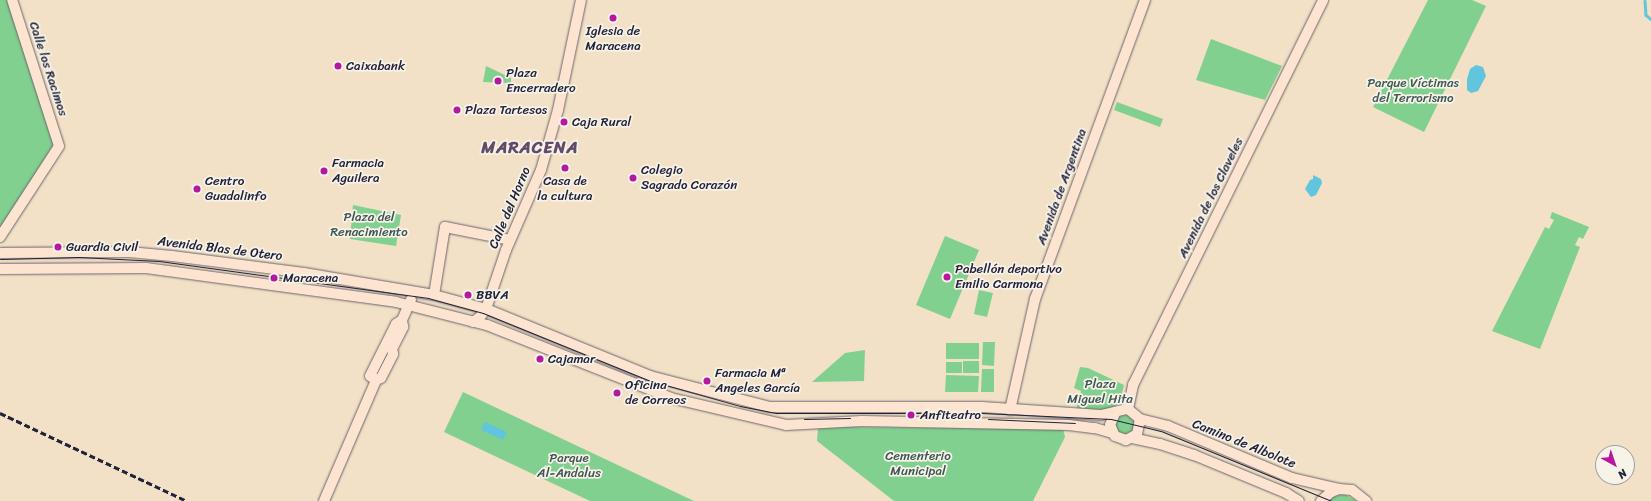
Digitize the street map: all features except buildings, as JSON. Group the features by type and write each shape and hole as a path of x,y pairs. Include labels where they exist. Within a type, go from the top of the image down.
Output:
{"street":[{"name":"Calle los Racimos","path":"0,237 59,146 12,0"},
{"name":"Calle del Horno","path":"486,309 510,240 541,170 558,110 581,0"},
{"name":"Avenida de Argentina","path":"1010,410 1035,299 1145,0"},
{"name":"Avenida de los Claveles","path":"1128,409 1132,385 1323,0"},
{"path":"410,306 434,295 445,227 510,240"},
{"path":"0,264 1,252"},
{"name":"Avenida Blas de Otero","path":"1,252 129,252 172,256 304,273 434,295 486,309 650,376 763,406 780,408"},
{"path":"0,269 146,268 396,302 473,322 545,347 671,398 754,420 780,423 786,426 792,424 862,421 1069,426 1095,428 1113,433 1119,438 1132,438 1160,444 1194,455 1286,493 1299,501"},
{"path":"324,501 376,380 370,376 403,327 402,320 410,306 413,292"},
{"path":"473,322 480,317 486,309"},
{"path":"780,423 777,416 780,408 785,405 937,406 1101,415 1128,409 1140,419 1139,431 1132,438"},
{"path":"792,406 797,414 792,424"},
{"path":"1113,433 1110,425 1115,413"},
{"name":"Camino de Albolote","path":"1140,419 1168,426 1292,478 1339,489 1352,490 1366,501"},
{"path":"1322,501 1331,492 1339,489"}],"green space":[{"path":"0,0 9,0 54,144 0,231"},
{"name":"Parque Víctimas del Terrorismo","path":"1428,0 1472,0 1486,6 1424,132 1373,107"},
{"path":"1211,39 1282,66 1265,100 1196,80"},
{"path":"486,66 511,78 511,83 483,82"},
{"path":"1117,102 1163,119 1160,127 1114,110"},
{"name":"Plaza del Renacimiento","path":"353,205 401,215 396,246 350,239"},
{"path":"1552,212 1589,227 1583,239 1579,237 1575,245 1580,247 1540,349 1492,331 1545,227 1549,229 1554,220 1550,218"},
{"name":"Pabellón deportivo Emilio Carmona","path":"945,236 979,250 950,319 916,305"},
{"path":"979,290 993,293 987,317 974,314"},
{"path":"983,342 995,342 994,366 982,365"},
{"path":"946,343 979,343 979,359 946,359"},
{"path":"865,350 864,381 812,382 845,353"},
{"path":"963,361 979,361 979,373 963,373"},
{"path":"946,362 962,362 962,373 946,373"},
{"name":"Plaza Miguel Hita","path":"1080,367 1088,368 1124,385 1120,402 1109,411 1076,410 1081,391 1074,388"},
{"path":"982,369 994,369 994,392 981,392"},
{"path":"946,375 979,376 978,392 945,392"},
{"name":"Parque Al-Andalus","path":"463,392 694,501 590,501 444,432"},
{"path":"1125,415 1132,418 1135,425 1132,432 1125,435 1118,432 1115,425 1118,418"},
{"name":"Cementerio Municipal","path":"818,428 1063,429 1065,437 1033,501 894,501 817,441"},
{"path":"1344,494 1357,501 1327,501 1332,497"}],"water":[{"path":"1476,65 1483,67 1486,76 1478,91 1471,93 1467,90 1467,79 1470,69"},
{"path":"1313,175 1321,179 1322,183 1316,195 1311,197 1305,189 1310,180 1313,179"},
{"path":"485,422 507,432 503,440 481,430"}],"waterway":[{"path":"1645,1 1646,15 1651,19"}],"tram line":[{"path":"0,259 79,257 159,261 428,298 483,313 648,380 740,406 777,413 982,413 1111,419 1161,431 1332,501"},
{"path":"804,419 850,418"},
{"path":"988,419 1075,423"}],"railway":[{"path":"0,413 187,501"}],"place":[{"name":"Iglesia de Maracena","path":"613,18"},
{"name":"Caixabank","path":"338,66"},
{"name":"Plaza Encerradero","path":"498,81"},
{"name":"Plaza Tartesos","path":"457,110"},
{"name":"Caja Rural","path":"564,122"},
{"name":"Casa de la cultura","path":"565,168"},
{"name":"Farmacia Aguilera","path":"324,171"},
{"name":"Colegio Sagrado Corazón","path":"633,178"},
{"name":"Centro Guadalinfo","path":"197,189"},
{"name":"Guardia Civil","path":"58,247"},
{"name":"Pabellón deportivo Emilio Carmona","path":"947,277"},
{"name":"Maracena","path":"274,278"},
{"name":"BBVA","path":"468,295"},
{"name":"Cajamar","path":"540,359"},
{"name":"Farmacia Mª Angeles García","path":"707,381"},
{"name":"Oficina de Correos","path":"617,393"},
{"name":"Anfiteatro","path":"911,415"}],"district":[{"name":"MARACENA","path":"530,148"}]}
